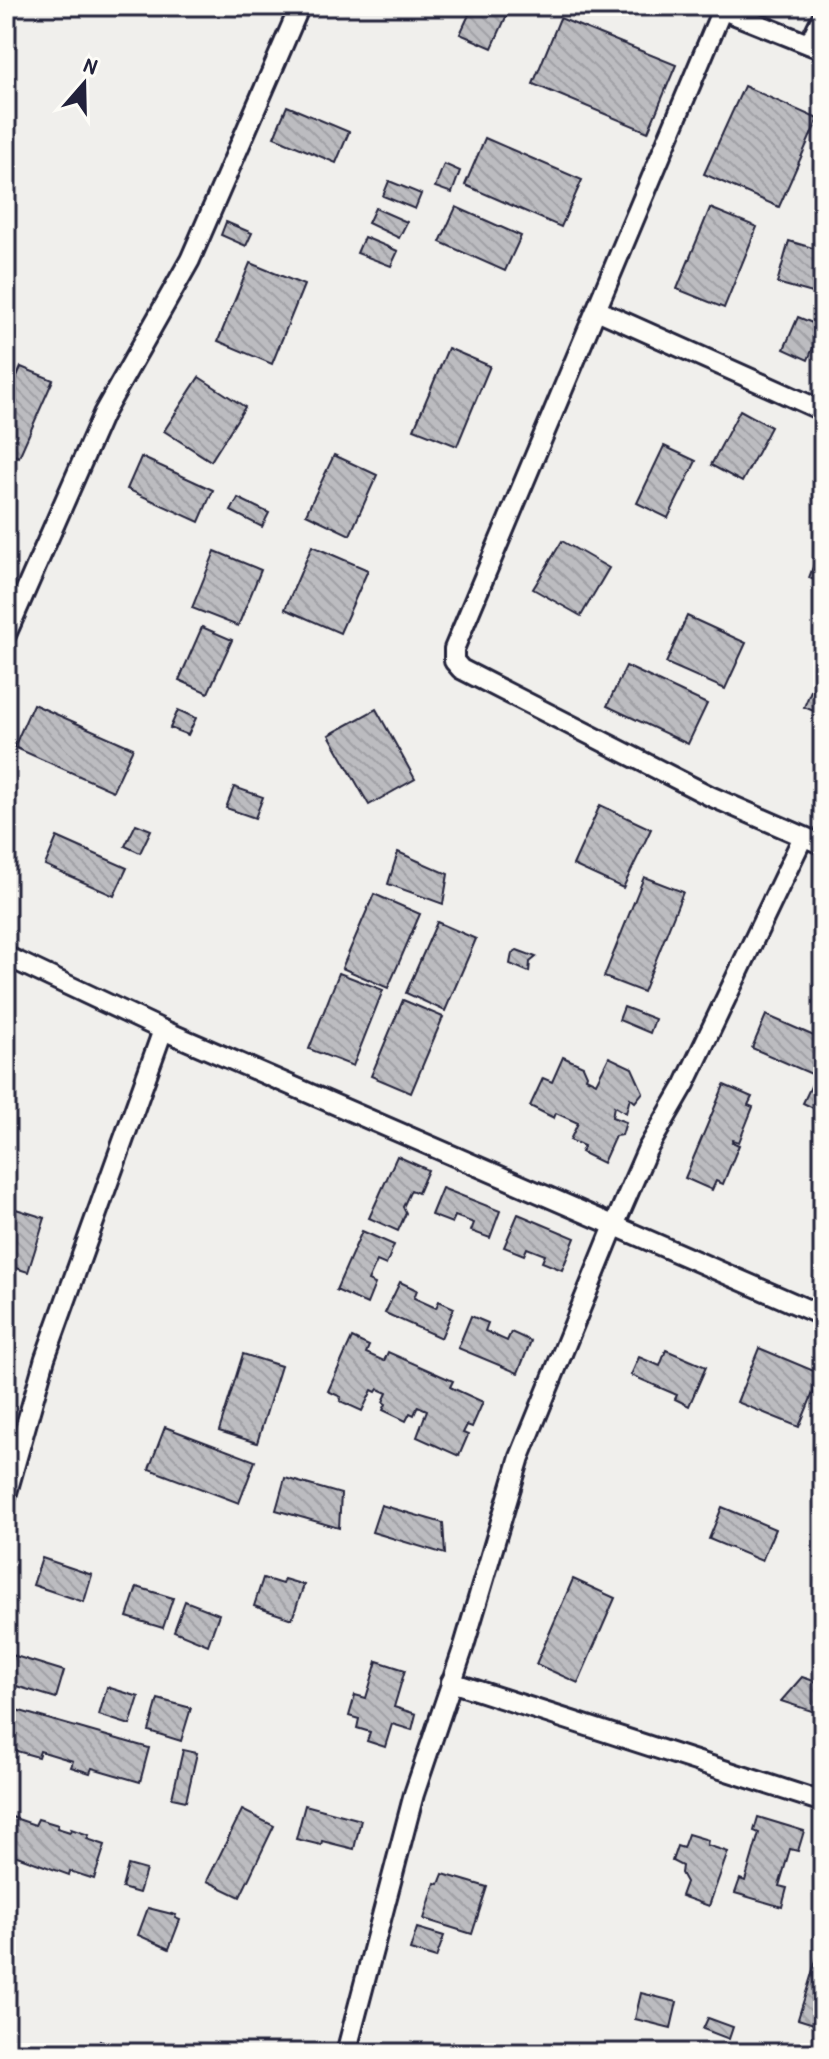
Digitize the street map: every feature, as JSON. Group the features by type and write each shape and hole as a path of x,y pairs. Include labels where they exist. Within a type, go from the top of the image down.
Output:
{"street":[{"path":"6,635 103,414 190,260 300,6"},
{"path":"823,15 816,47 717,9 597,310 454,649 454,661 461,669 710,796 823,845"},
{"path":"597,310 823,411"},
{"path":"346,2053 414,1794 464,1646 520,1457 647,1150 685,1084 803,837"},
{"path":"6,956 163,1030 823,1316"},
{"path":"6,1496 45,1358 163,1030"},
{"path":"451,1682 823,1802"}],"building":[{"path":"473,6 511,6 492,48 460,34"},
{"path":"560,18 676,65 648,132 533,84"},
{"path":"744,86 818,119 779,207 704,174"},
{"path":"287,106 349,132 336,163 274,137"},
{"path":"485,138 582,180 561,227 465,185"},
{"path":"444,164 460,171 452,193 435,187"},
{"path":"389,181 421,194 415,209 383,196"},
{"path":"456,207 521,236 505,271 440,242"},
{"path":"375,208 407,222 399,238 368,223"},
{"path":"710,208 757,227 724,308 677,289"},
{"path":"226,222 252,233 246,246 221,235"},
{"path":"364,237 398,251 391,266 357,253"},
{"path":"789,241 823,251 823,296 777,283"},
{"path":"250,263 304,285 272,364 218,341"},
{"path":"798,317 822,327 808,360 784,349"},
{"path":"448,348 490,366 457,446 414,429"},
{"path":"21,367 53,380 19,457 6,452 6,402"},
{"path":"199,377 245,407 211,461 164,431"},
{"path":"740,410 771,427 742,482 711,465"},
{"path":"664,446 696,461 668,518 637,503"},
{"path":"334,455 377,475 350,535 306,514"},
{"path":"141,457 213,490 199,522 127,489"},
{"path":"238,498 269,513 262,527 231,511"},
{"path":"823,540 823,583 809,578"},
{"path":"562,541 609,568 581,616 533,589"},
{"path":"312,546 368,570 340,633 285,609"},
{"path":"215,551 261,570 238,626 192,608"},
{"path":"687,616 746,643 725,689 666,663"},
{"path":"202,627 232,640 208,693 179,680"},
{"path":"823,662 823,715 804,707"},
{"path":"626,666 707,704 688,744 607,706"},
{"path":"33,704 133,748 113,791 14,747"},
{"path":"376,709 415,779 369,805 329,735"},
{"path":"178,710 196,718 188,735 170,728"},
{"path":"234,787 263,797 255,818 226,808"},
{"path":"600,805 651,829 623,888 573,865"},
{"path":"136,824 151,830 140,853 125,846"},
{"path":"57,837 127,868 114,896 45,865"},
{"path":"398,852 448,874 443,904 388,884"},
{"path":"644,877 683,892 643,992 604,977"},
{"path":"374,894 420,914 388,988 342,968"},
{"path":"437,922 476,939 445,1011 406,993"},
{"path":"517,950 536,957 530,962 529,972 510,964 512,953"},
{"path":"339,973 383,990 353,1066 309,1049"},
{"path":"403,1000 443,1017 411,1093 371,1076"},
{"path":"624,1007 655,1019 650,1033 619,1020"},
{"path":"766,1015 823,1040 823,1079 752,1048"},
{"path":"563,1057 583,1066 586,1078 596,1083 609,1057 632,1068 643,1092 635,1102 630,1098 626,1113 614,1106 612,1117 626,1122 622,1135 615,1136 603,1163 581,1152 584,1146 570,1140 578,1123 556,1113 554,1118 530,1106 543,1078 552,1082"},
{"path":"813,1082 823,1086 823,1113 803,1103"},
{"path":"724,1085 752,1097 748,1105 753,1107 739,1142 732,1142 739,1145 723,1184 716,1181 712,1190 685,1178"},
{"path":"397,1156 428,1170 418,1193 411,1190 403,1207 406,1213 398,1231 369,1218"},
{"path":"442,1188 500,1211 490,1238 471,1231 474,1223 455,1216 452,1223 431,1215"},
{"path":"6,1206 45,1218 28,1272 6,1265"},
{"path":"518,1214 575,1238 562,1270 542,1262 545,1255 527,1248 524,1255 504,1247"},
{"path":"362,1231 394,1245 386,1265 377,1261 368,1281 375,1284 367,1304 336,1290"},
{"path":"400,1282 417,1290 414,1298 436,1308 439,1301 454,1308 441,1338 385,1313"},
{"path":"471,1316 488,1323 485,1331 507,1341 511,1332 531,1341 518,1373 458,1348"},
{"path":"352,1338 369,1346 366,1353 384,1361 388,1352 453,1381 450,1387 483,1402 472,1427 467,1425 463,1433 468,1435 459,1456 417,1437 427,1410 418,1406 414,1415 410,1413 406,1421 383,1410 387,1393 378,1389 376,1392 372,1390 362,1411 340,1401 341,1397 328,1391"},
{"path":"759,1348 821,1374 799,1427 737,1402"},
{"path":"666,1350 706,1367 689,1406 675,1399 677,1395 631,1375 639,1357 660,1366"},
{"path":"243,1354 281,1366 257,1443 219,1431"},
{"path":"165,1427 255,1461 239,1503 149,1469"},
{"path":"285,1478 341,1494 339,1528 276,1510"},
{"path":"381,1505 443,1523 445,1554 372,1532"},
{"path":"722,1507 775,1529 762,1561 709,1539"},
{"path":"42,1558 92,1575 84,1602 33,1585"},
{"path":"263,1578 282,1584 284,1579 304,1585 292,1619 254,1606"},
{"path":"573,1579 615,1598 578,1683 536,1664"},
{"path":"137,1587 173,1598 163,1628 127,1617"},
{"path":"185,1601 219,1614 208,1645 174,1631"},
{"path":"12,1655 64,1671 56,1698 6,1683"},
{"path":"377,1661 405,1670 394,1707 416,1714 412,1730 392,1724 385,1747 367,1741 370,1732 357,1728 359,1719 349,1716 355,1695 366,1698"},
{"path":"802,1677 823,1684 818,1713 781,1701"},
{"path":"107,1687 139,1697 130,1725 99,1715"},
{"path":"158,1699 191,1708 181,1741 149,1731"},
{"path":"6,1707 149,1748 140,1782 92,1768 90,1773 71,1767 73,1761 40,1751 38,1757 6,1748"},
{"path":"183,1750 197,1753 186,1801 172,1798"},
{"path":"305,1805 361,1820 354,1849 322,1841 321,1845 296,1839"},
{"path":"242,1810 274,1826 240,1897 207,1881"},
{"path":"6,1815 35,1825 38,1819 58,1825 57,1828 89,1835 87,1839 105,1845 94,1879 70,1871 69,1875 6,1852"},
{"path":"758,1817 804,1831 798,1851 790,1849 779,1886 787,1888 782,1907 735,1893 740,1879 745,1881 759,1833 754,1831"},
{"path":"688,1834 708,1840 707,1845 728,1852 709,1906 681,1896 686,1882 681,1873 682,1866 672,1861 677,1846 683,1848"},
{"path":"128,1865 146,1870 139,1893 122,1888"},
{"path":"443,1874 487,1887 472,1934 424,1919 435,1883 439,1884"},
{"path":"148,1908 176,1915 175,1918 180,1920 169,1949 138,1935"},
{"path":"417,1928 444,1936 436,1958 410,1950"},
{"path":"823,1937 823,2027 798,2019"},
{"path":"641,1993 677,2002 671,2028 635,2019"},
{"path":"708,2018 733,2027 729,2039 703,2029"},
{"path":"100,2041 128,2053 95,2053"}]}
